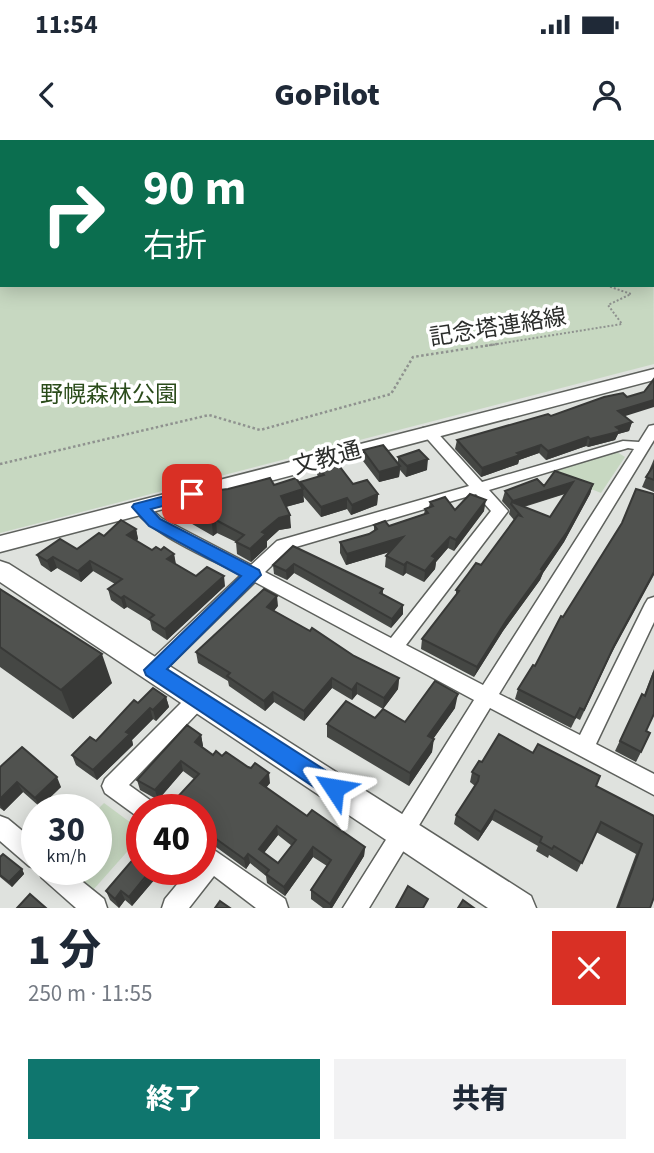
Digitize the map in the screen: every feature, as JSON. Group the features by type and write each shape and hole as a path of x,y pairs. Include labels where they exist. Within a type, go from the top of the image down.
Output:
{"street":[{"name":"文教通","path":"0,544 654,374"},
{"path":"355,908 487,699 625,489 654,429"},
{"path":"393,648 500,511 428,431"},
{"path":"153,670 283,545 628,444 643,447"},
{"path":"140,507 155,522 654,785"},
{"path":"0,570 519,908"},
{"path":"584,748 654,604"},
{"path":"126,795 113,786 198,699"},
{"path":"0,827 21,845"},
{"path":"217,864 275,908"},
{"path":"68,885 95,908"},
{"path":"174,908 189,885"}],"path":[{"name":"記念塔連絡線","path":"0,464 209,415 260,430 354,405 391,394 413,357 622,324 608,306 631,294 611,287"}],"green space":[{"name":"野幌森林公園","path":"0,287 654,287 654,364 0,533"},
{"path":"617,452 625,457 601,493 549,472"},
{"path":"112,809 126,819 126,853 112,869"}],"building":[{"path":"654,379 654,400 618,411 632,422 616,427 620,430 618,432 590,439 588,437 548,451 541,445 482,468 457,440 548,414 551,416 604,397 623,393 627,397 644,392"},
{"path":"383,445 400,466 379,472 363,450"},
{"path":"419,450 428,459 407,466 398,457"},
{"path":"334,459 353,484 367,480 378,494 352,505 347,498 321,507 300,482 324,475 317,464"},
{"path":"654,465 654,480 646,477"},
{"path":"555,471 593,484 567,532 541,569 543,570 477,667 422,639 459,591 456,590 476,563 481,565 518,515 521,516 512,502 550,517 573,482 513,501 505,491 537,479 544,486"},
{"path":"270,478 274,485 296,478 303,489 281,496 290,515 279,518 262,532 266,534 250,549 236,542 244,535 216,520 212,523 178,505 191,495 195,497 202,492 228,489"},
{"path":"636,489 654,494 654,572 614,646 584,710 580,708 575,718 518,689 533,665 535,666 561,616 563,617 622,523"},
{"path":"470,494 486,500 456,540 450,537 432,556 436,558 425,571 386,556 403,537 347,554 340,542 369,534 377,529 374,525 385,521 389,526 428,513 425,509 433,506 430,502 445,497 455,510"},
{"path":"121,520 136,529 127,535 152,550 156,547 161,550 164,547 174,554 167,559 196,576 207,567 224,576 165,629 149,619 154,615 108,589 122,579 90,561 78,571 53,557 47,561 37,555 60,539 77,549 99,533 104,536"},
{"path":"293,546 383,589 380,593 403,605 392,619 294,564 286,571 273,565"},
{"path":"0,589 102,654 61,690 0,647"},
{"path":"264,589 277,596 267,607 310,631 312,628 354,656 399,678 384,698 357,683 352,690 332,678 304,711 273,692 264,701 227,676 230,673 196,652"},
{"path":"654,672 654,714 646,731 650,733 641,752 620,741 642,694 645,696"},
{"path":"435,681 458,694 428,736 434,739 410,773 327,724 346,701 375,718 383,709 405,722"},
{"path":"153,688 166,697 153,710 150,708 126,732 130,734 93,770 72,755 90,737 96,741 134,700 138,703"},
{"path":"187,725 201,735 195,742 213,755 216,751 222,756 226,752 251,768 255,763 269,773 260,783 307,816 312,810 365,847 330,904 311,890 331,860 313,847 284,887 266,874 269,870 248,854 244,859 217,840 217,794 180,794 199,774 181,761 155,790 137,780","holes":["277,826 296,840 278,863 259,849"]},
{"path":"499,734 533,753 538,744 600,776 596,786 654,816 654,897 650,908 618,908 642,844 601,822 582,863 554,846 552,849 540,842 542,837 495,810 481,832 456,815 478,781 479,776 472,772 479,761 482,762"},
{"path":"22,747 57,777 39,794 30,794 17,782 0,799 0,767"},
{"path":"3,854 21,868 9,882 0,875 0,857"},
{"path":"126,868 126,885 139,885 129,897 121,891 115,899 106,891"},
{"path":"408,886 428,899 423,908 396,908"},
{"path":"30,894 46,908 17,908"},
{"path":"463,900 474,908 458,908"},
{"path":"220,901 230,908 215,908"}],"route":[{"path":"192,494 140,507 155,522 253,575 153,670 334,788"}]}
